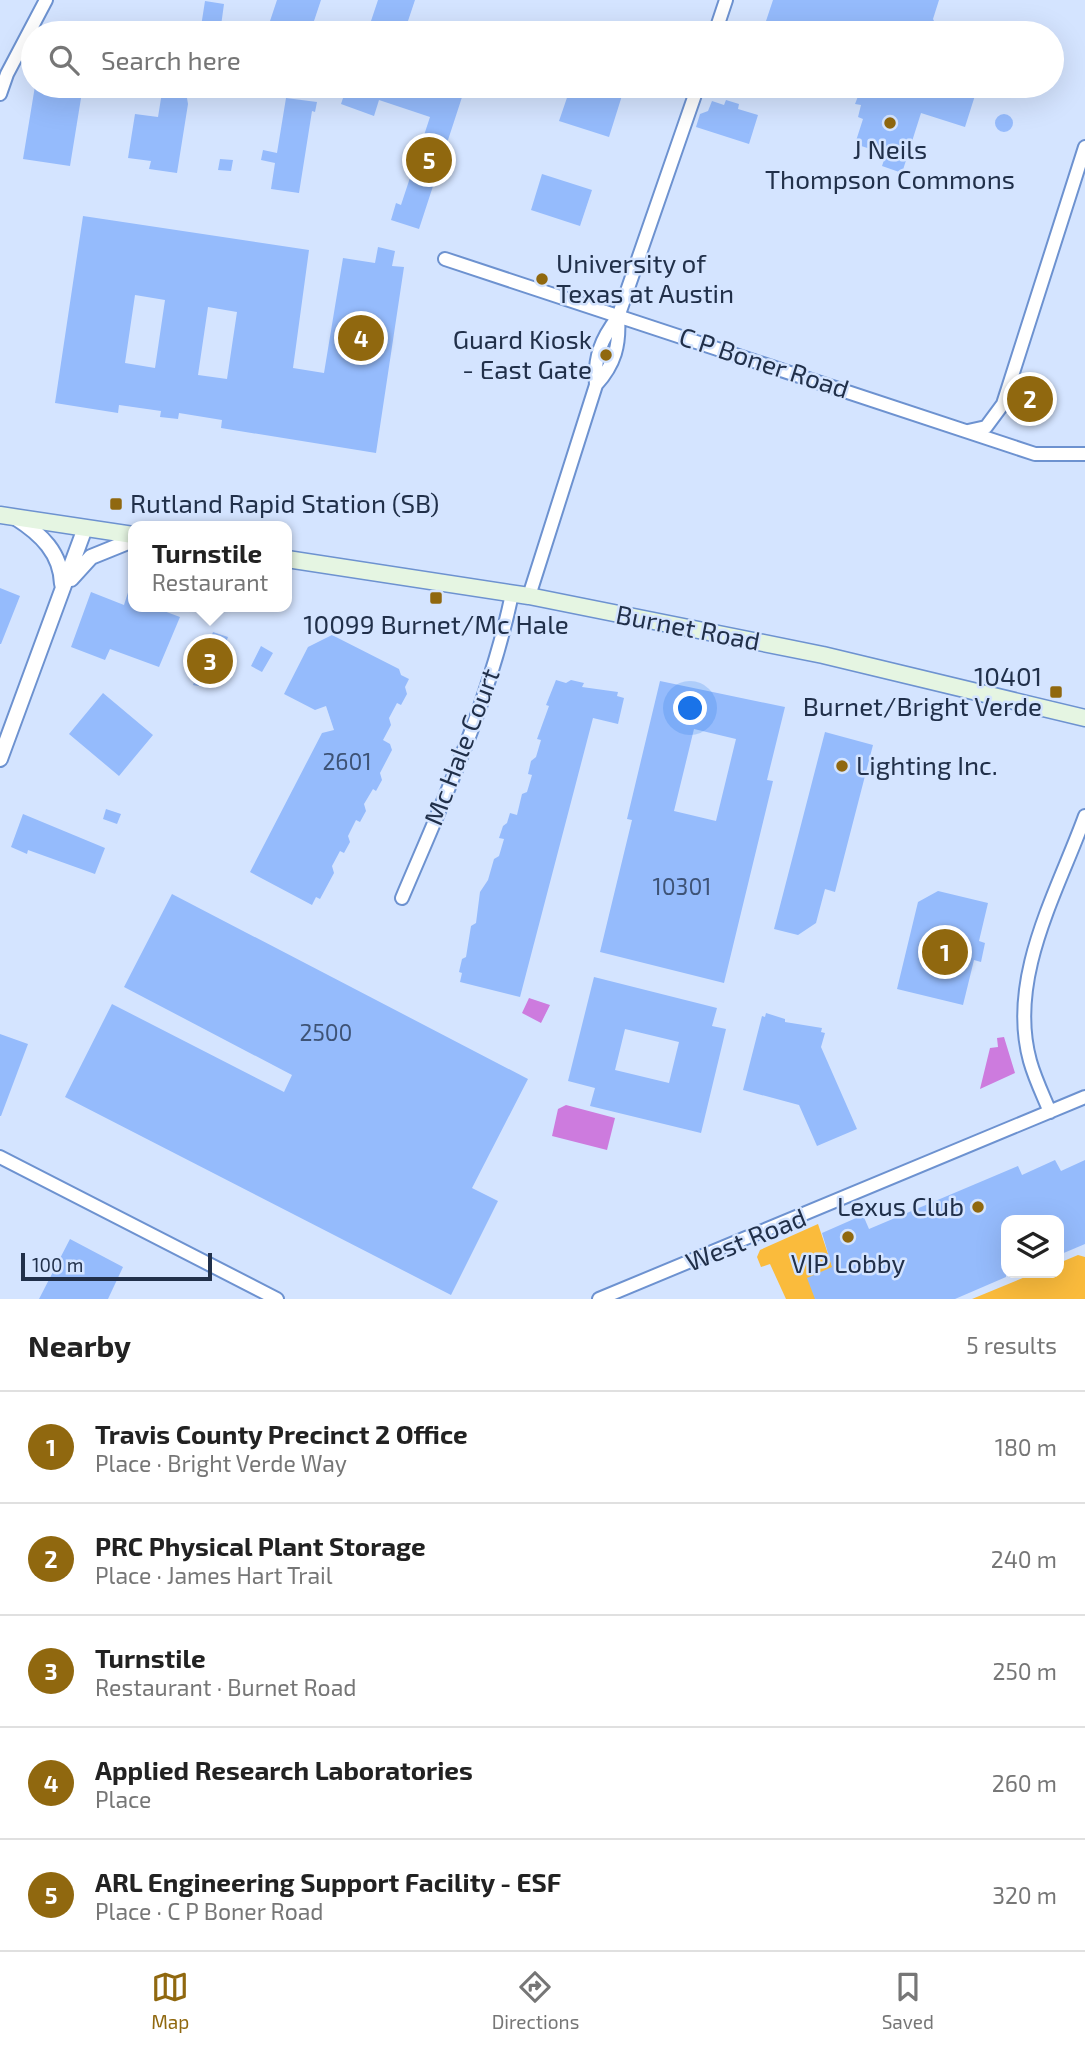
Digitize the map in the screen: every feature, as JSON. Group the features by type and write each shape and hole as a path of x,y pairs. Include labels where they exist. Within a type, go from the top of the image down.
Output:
{"main road":[{"path":"8,516 128,537"},
{"name":"Burnet Road","path":"292,560 529,596 823,655 1085,718"}],"street":[{"path":"35,21 46,0"},
{"path":"719,21 726,0"},
{"path":"0,94 6,74 21,46"},
{"path":"529,596 596,384 595,364 603,336 618,317 694,98"},
{"path":"968,431 986,427 1003,404 1085,146"},
{"name":"C P Boner Road","path":"445,259 819,380 1035,454 1085,454"},
{"path":"8,516 51,547 60,567 62,592"},
{"path":"0,759 85,528"},
{"path":"62,592 91,557 128,540"},
{"name":"Mc Hale Court","path":"402,898 463,754 505,630 512,594"},
{"path":"1050,1112 1030,1059 1024,1009 1026,988 1049,912 1085,816"},
{"name":"West Road","path":"599,1299 1085,1097"},
{"path":"0,1157 277,1299"}],"shaded area":[{"path":"529,998 550,1005 541,1023 522,1013"},
{"path":"1004,1037 1015,1073 980,1089 990,1048 998,1047 997,1038"},
{"path":"566,1105 615,1118 607,1150 552,1136 558,1109"},
{"path":"818,1224 835,1275 830,1299 786,1299 770,1264 761,1267 757,1257 760,1250"},
{"path":"1078,1255 1085,1257 1085,1299 972,1299 1023,1278 1064,1278 1064,1261"}],"building":[{"path":"277,0 321,0 314,21 270,21"},
{"path":"378,0 415,0 408,21 371,21"},
{"path":"773,0 939,0 934,21 766,21"},
{"path":"205,1 224,4 222,21 202,21"},
{"path":"33,98 81,98 70,166 23,159"},
{"path":"161,98 187,98 177,173 149,169 151,161 128,158 135,114 158,117"},
{"path":"286,98 317,102 315,112 312,111 299,193 271,189 275,163 261,160 263,150 277,153"},
{"path":"343,98 462,98 419,229 391,220 396,203 401,205 430,117 379,100 374,116 341,104"},
{"path":"567,98 621,98 609,137 559,121"},
{"name":"J Neils Thompson Commons","path":"857,98 974,98 965,127 921,113 902,173 882,166 886,154 855,144 863,119 858,117 861,105 855,104"},
{"path":"726,100 739,104 738,109 758,115 749,144 696,127 700,114 708,111 712,101 724,105"},
{"path":"1004,114 1010,117 1013,123 1010,129 1004,132 998,129 995,123 998,117"},
{"path":"220,159 233,160 231,171 218,170"},
{"path":"542,174 592,190 580,226 531,210"},
{"path":"83,216 309,250 293,368 324,373 343,258 375,263 378,247 395,251 392,266 404,267 376,453 221,428 222,420 179,413 178,419 160,417 161,411 119,405 118,413 55,403","holes":["135,295 165,300 155,368 125,363","208,307 237,312 227,379 198,375"]},
{"path":"0,588 20,596 1,644 0,644"},
{"path":"91,592 124,605 128,592 128,612 166,612 180,617 159,667 110,649 105,660 71,647"},
{"path":"213,632 228,637 209,688 193,685"},
{"path":"332,635 399,669 401,675 409,679 405,687 407,694 401,705 397,703 389,718 391,725 383,740 390,744 392,750 380,773 382,780 364,804 366,811 360,822 356,820 348,836 350,842 344,853 340,851 332,866 334,873 320,899 316,897 312,905 250,872 322,733 334,730 326,706 315,710 284,694 308,647"},
{"path":"261,646 273,653 262,672 251,666"},
{"path":"556,680 566,683 571,680 584,683 582,687 618,692 617,696 624,698 618,724 593,718 520,997 460,982 462,973 459,972 462,959 466,957 471,926 476,923 480,892 488,880 494,859 499,856 504,839 499,838 503,826 510,813 517,815 522,794 527,792 532,775 528,774 531,761 536,757 541,740 537,739"},
{"path":"660,681 785,707 767,780 773,781 724,983 600,952 632,820 627,819","holes":["694,729 736,739 716,821 674,811"]},
{"path":"103,693 153,735 119,776 69,734"},
{"path":"825,732 873,745 835,892 825,889 816,923 798,935 774,929"},
{"path":"106,809 121,814 117,824 103,819"},
{"path":"23,814 105,848 95,874 28,850 27,854 11,847"},
{"path":"938,891 988,903 979,941 985,943 981,962 974,960 963,1005 897,989 918,902"},
{"path":"172,894 528,1079 472,1188 498,1201 451,1295 65,1097 112,1004 284,1092 292,1075 124,987"},
{"path":"594,977 717,1008 712,1026 726,1029 701,1133 590,1106 595,1088 568,1081","holes":["625,1029 679,1042 669,1083 615,1070"]},
{"path":"766,1013 785,1019 785,1022 822,1028 821,1032 825,1033 821,1047 857,1129 817,1146 799,1105 743,1090 762,1016 765,1017"},
{"path":"0,1034 28,1044 1,1116 0,1116"},
{"path":"1055,1160 1061,1171 1085,1160 1085,1244 1064,1253 1064,1215 1001,1215 1001,1278 1004,1278 955,1299 815,1299 807,1278 832,1267 822,1233 863,1215 869,1229 1018,1166 1022,1175"},
{"path":"70,1239 123,1267 108,1299 39,1299"}],"place":[{"name":"J Neils Thompson Commons","path":"890,123"},
{"name":"ARL Engineering Support Facility - ESF","path":"429,160"},
{"name":"University of Texas at Austin","path":"542,279"},
{"name":"Applied Research Laboratories","path":"361,338"},
{"name":"Guard Kiosk - East Gate","path":"606,355"},
{"name":"PRC Physical Plant Storage","path":"1030,399"},
{"name":"Rutland Rapid Station (SB)","path":"116,504"},
{"name":"10099 Burnet/Mc Hale","path":"436,598"},
{"name":"Turnstile","path":"210,661"},
{"name":"10401 Burnet/Bright Verde","path":"1056,692"},
{"name":"Lighting Inc.","path":"842,766"},
{"name":"Travis County Precinct 2 Office","path":"945,952"},
{"name":"Lexus Club","path":"978,1207"},
{"name":"VIP Lobby","path":"848,1237"}]}
